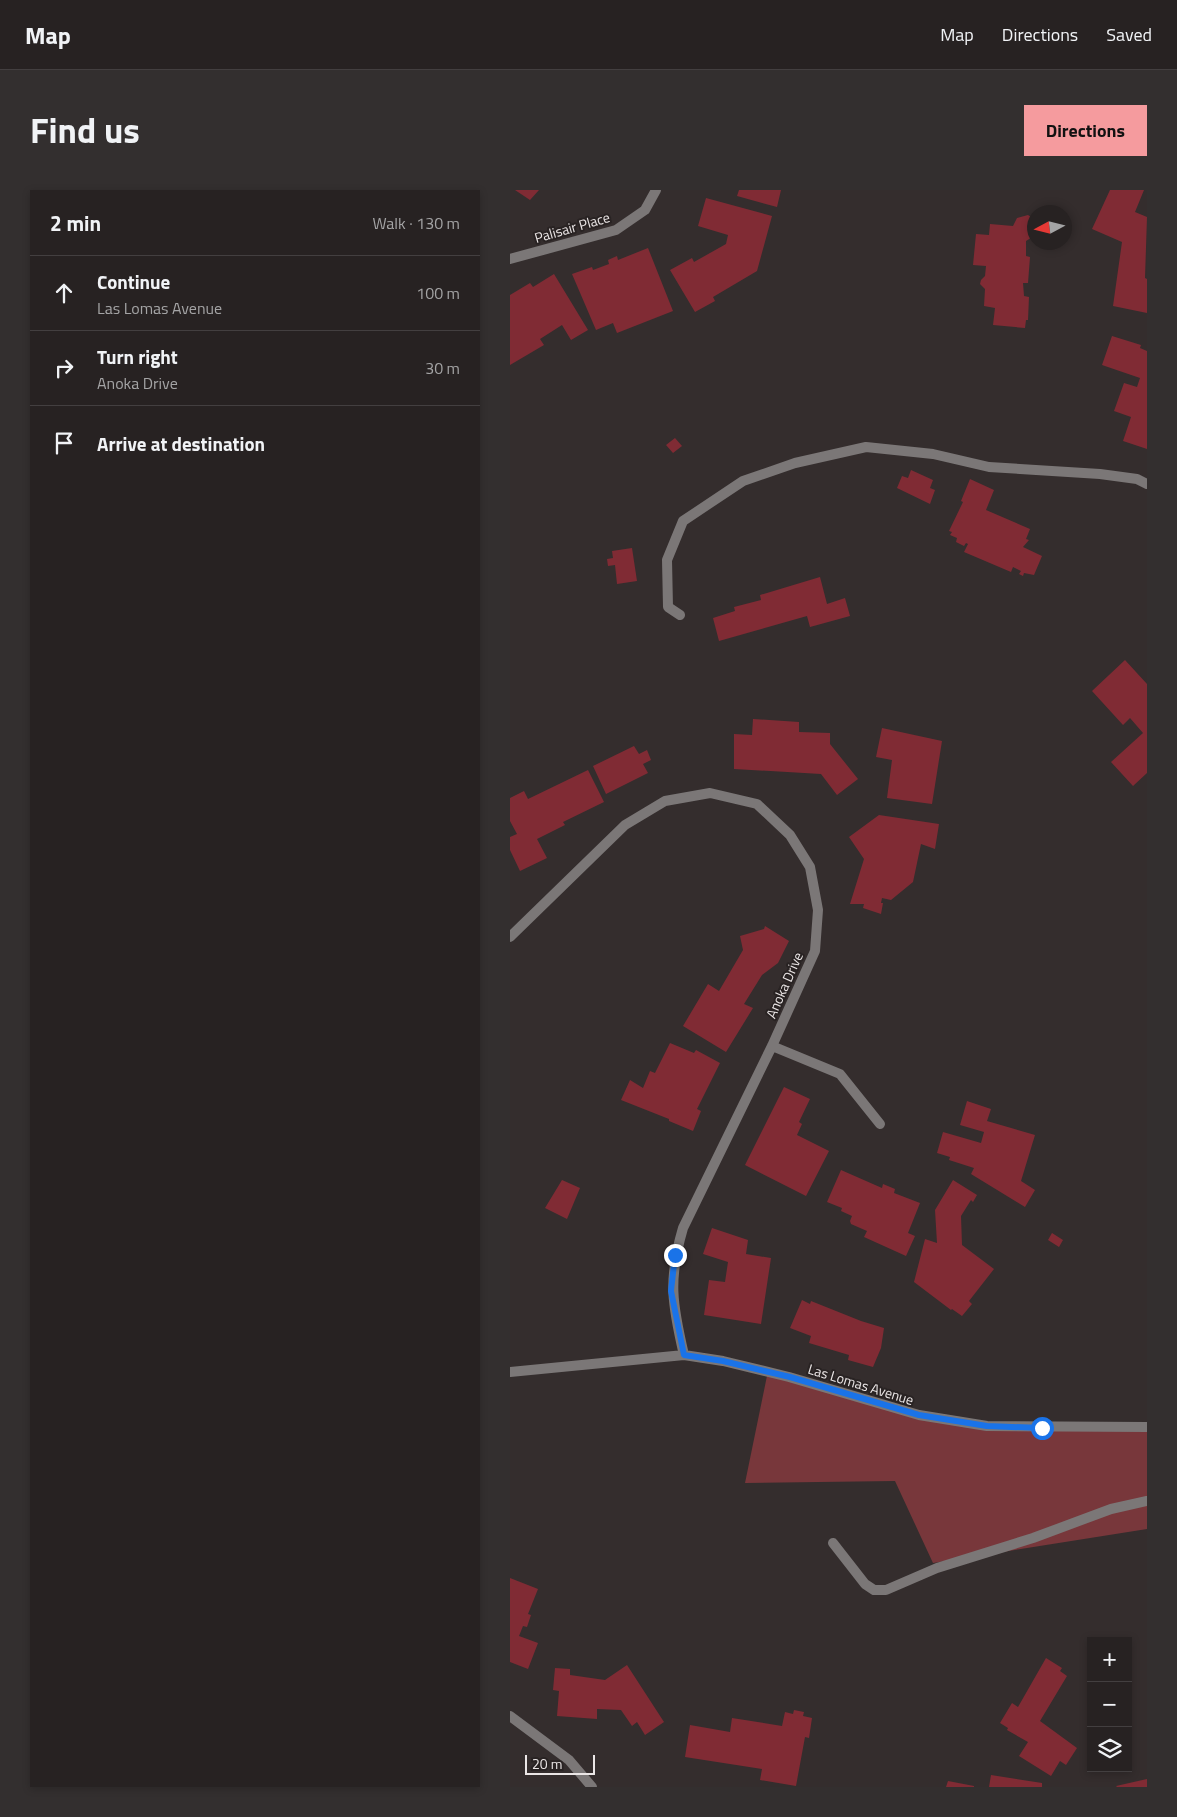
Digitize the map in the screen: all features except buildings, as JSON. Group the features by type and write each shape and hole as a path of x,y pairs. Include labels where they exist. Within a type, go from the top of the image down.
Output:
{"street":[{"name":"Palisair Place","path":"510,259 616,230 645,210 656,190"},
{"path":"680,615 668,606 667,560 683,522 743,481 794,463 866,447 933,454 989,467 1100,474 1137,479 1147,484"},
{"name":"Anoka Drive","path":"510,937 625,825 665,801 710,793 757,804 790,835 810,867 818,910 815,951 772,1046 682,1228 677,1246 671,1291 684,1355"},
{"path":"772,1046 840,1074 880,1124"},
{"name":"Las Lomas Avenue","path":"510,1372 684,1355 723,1361 790,1377 919,1415 987,1426 1147,1427"},
{"path":"833,1543 865,1584 874,1590 886,1590 936,1568 1033,1538 1111,1509 1147,1501"},
{"path":"510,1716 569,1760 592,1787"}],"shaded area":[{"path":"768,1371 919,1415 987,1426 1147,1427 1147,1529 933,1563 895,1481 745,1483"}],"route":[{"path":"675,1255 671,1291 684,1355 723,1361 790,1377 919,1415 987,1426 1042,1428"}]}
